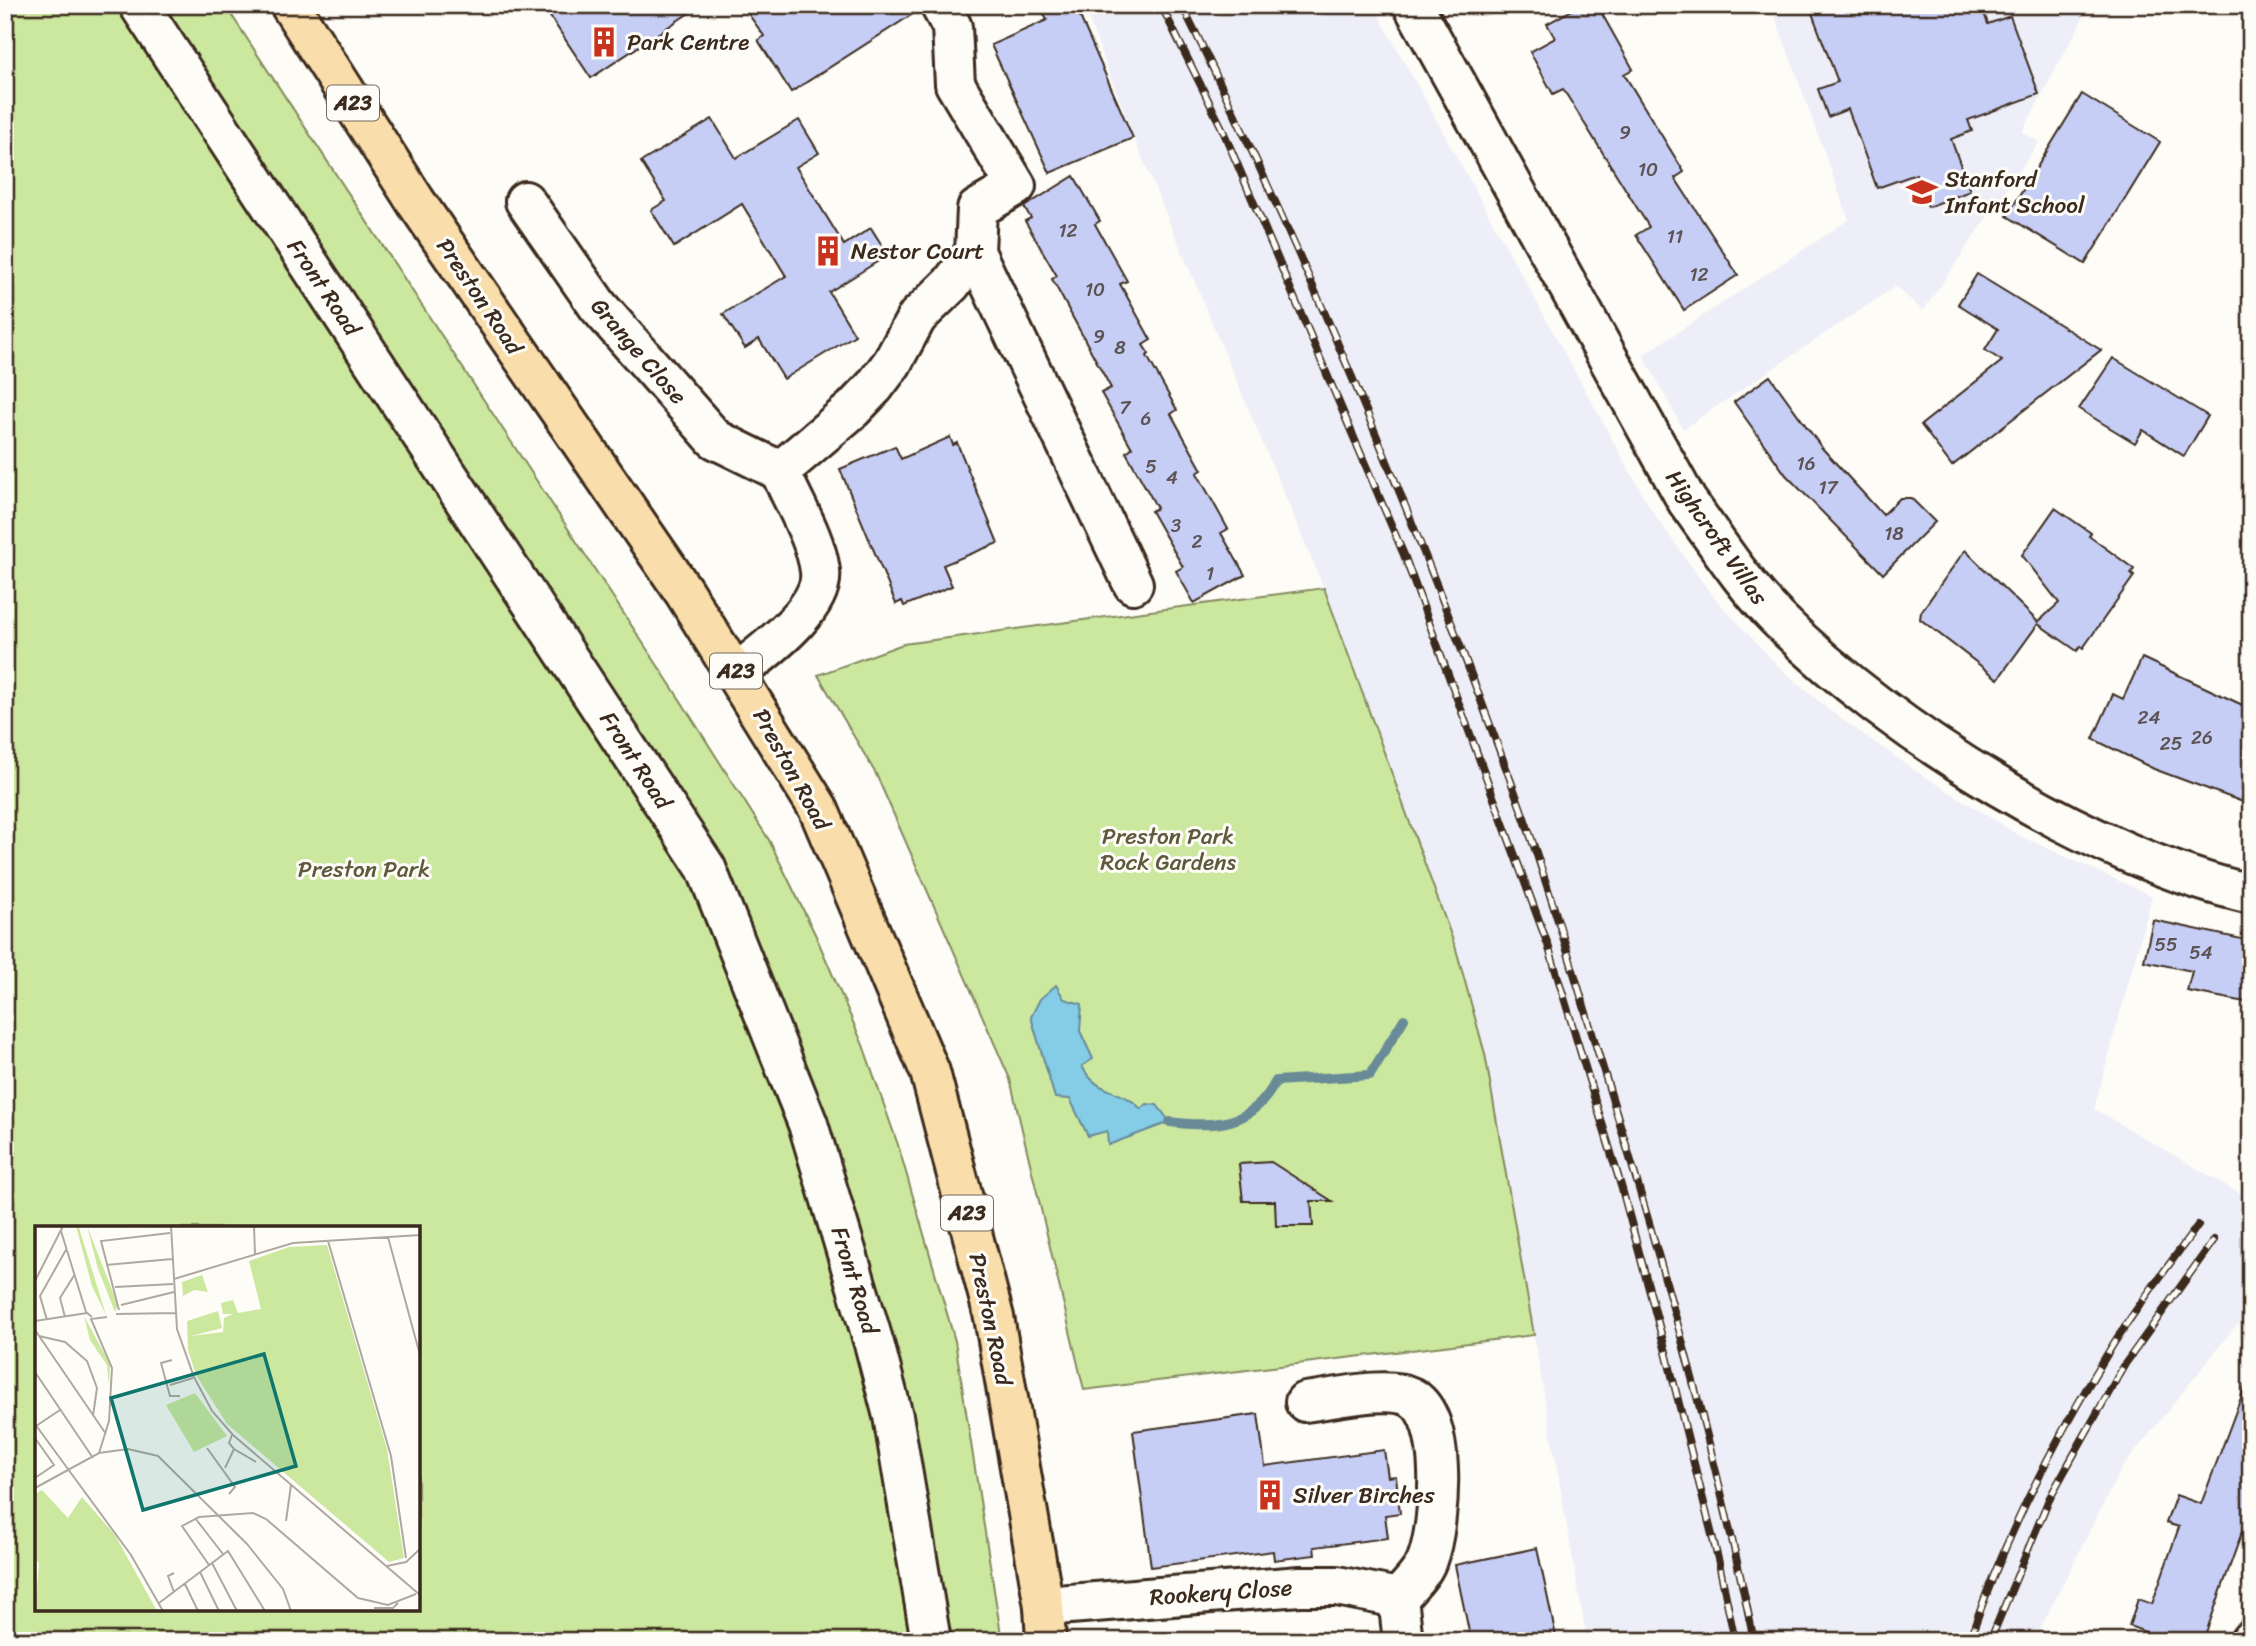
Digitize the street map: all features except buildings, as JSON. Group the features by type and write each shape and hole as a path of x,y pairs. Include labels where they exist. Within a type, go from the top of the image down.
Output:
{"highway":[{"name":"Preston Road","path":"290,5 416,202 737,673 818,808 930,1072 994,1317 1045,1623"}],"street":[{"name":"Front Road","path":"139,5 706,868 808,1124 875,1347 893,1416 925,1630"},
{"path":"940,5 952,27 955,84 1016,186 977,209 975,252 1133,584"},
{"name":"Highcroft Villas","path":"1413,5 1675,481 1728,559 1776,618 1832,670 1880,707 2006,790 2123,848 2213,884 2251,894"},
{"name":"Grange Close","path":"525,201 598,306 715,439 780,471"},
{"path":"737,673 798,618 816,594 821,573 815,552 780,471 853,409 874,387 892,363 916,317 951,284 975,252"},
{"path":"1305,1402 1397,1392 1414,1398 1429,1413 1439,1464 1431,1547 1422,1569 1398,1598 1403,1641"},
{"name":"Rookery Close","path":"1045,1623 1300,1586 1337,1586 1398,1598"}],"shaded area":[{"path":"1083,5 1373,5 1650,508 1710,593 1780,668 1830,711 1914,770 2020,836 2152,896 2094,1109 2251,1200 2251,1313 2234,1328 2121,1469 2034,1641 1587,1641 1485,1054 1456,949 1324,588 1137,145"},
{"name":"Stanford Infant School","path":"1771,5 2090,5 2022,132 2039,142 1923,311 1896,286 1683,429 1643,355 1849,220"}],"green space":[{"name":"Preston Park","path":"5,5 225,5 679,698 769,840 815,934 863,1045 898,1145 955,1341 1002,1641 5,1641"},
{"name":"Preston Park Rock Gardens","path":"1324,588 1456,949 1485,1054 1534,1335 1084,1390 1010,1079 876,774 818,675 903,644"}],"water":[{"path":"1056,985 1064,999 1082,1004 1080,1031 1093,1059 1082,1066 1088,1076 1102,1087 1126,1097 1141,1109 1147,1104 1157,1105 1170,1122 1108,1145 1107,1131 1088,1136 1070,1099 1055,1098 1031,1017 1040,999"}],"waterway":[{"path":"1170,1122 1217,1124 1231,1121 1256,1107 1276,1081 1370,1075 1404,1019"}],"railway":[{"path":"1161,5 1221,126 1404,555 1548,945 1622,1189 1666,1352 1719,1563 1735,1641"},
{"path":"1182,5 1230,103 1363,402 1444,605 1533,842 1667,1286 1705,1427 1754,1641"},
{"path":"1969,1641 2015,1526 2072,1414 2124,1328 2198,1225"},
{"path":"1990,1641 2049,1499 2083,1438 2125,1364 2214,1240"}],"place":[{"name":"Park Centre","path":"604,42"},
{"name":"Stanford Infant School","path":"1922,192"},
{"name":"Nestor Court","path":"828,251"},
{"name":"Silver Birches","path":"1270,1495"}]}
